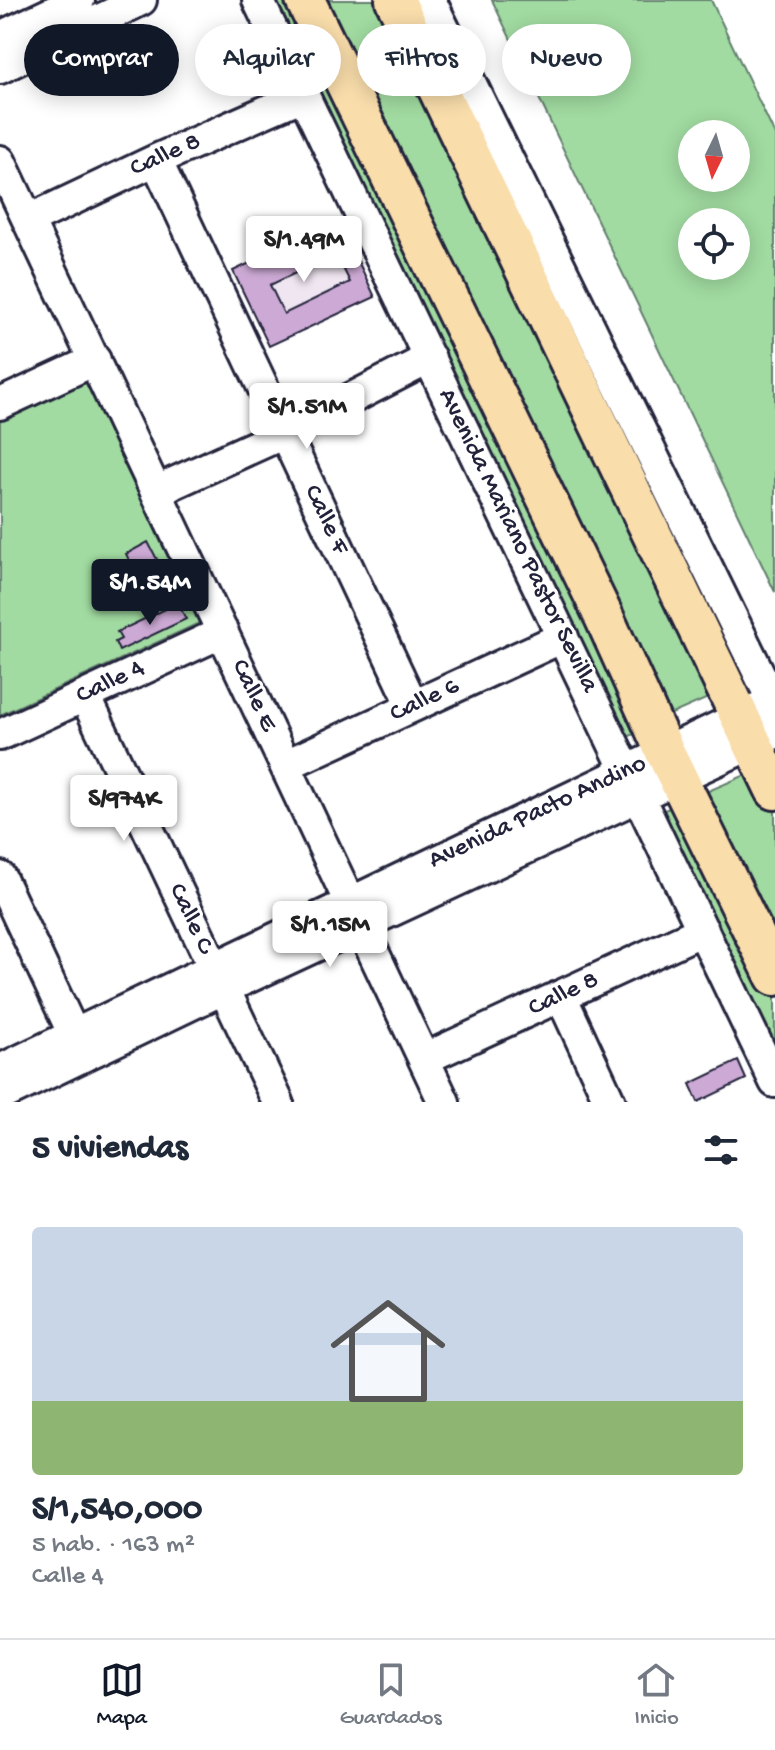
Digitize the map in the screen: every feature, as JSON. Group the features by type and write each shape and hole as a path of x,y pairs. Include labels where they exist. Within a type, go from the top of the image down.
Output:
{"main road":[{"name":"Avenida Mariano Pastor Sevilla","path":"305,0 775,976"},
{"path":"395,0 755,731 775,790"}],"street":[{"path":"0,37 79,0"},
{"path":"0,68 141,0"},
{"name":"Avenida Mariano Pastor Sevilla","path":"258,0 269,24"},
{"path":"430,0 774,704"},
{"name":"Calle 8","path":"29,220 301,96"},
{"name":"Avenida Mariano Pastor Sevilla","path":"303,96 775,1082"},
{"name":"Calle F","path":"156,160 413,706"},
{"name":"Calle E","path":"0,161 444,1102"},
{"path":"158,493 430,358"},
{"path":"0,404 95,360"},
{"name":"Calle 4","path":"0,735 223,632"},
{"name":"Calle 6","path":"286,765 563,637"},
{"name":"Calle C","path":"85,696 278,1102"},
{"name":"Avenida Pacto Andino","path":"0,1096 78,1045 633,783 755,731 774,704"},
{"path":"3,892 78,1045"},
{"name":"Calle 8","path":"424,1059 703,930"},
{"path":"561,996 610,1102"},
{"name":"Avenida Pacto Andino","path":"0,1070 78,1045"}],"shaded area":[{"path":"339,221 375,297 269,346 233,271"}],"green space":[{"path":"274,0 291,0 303,24 285,24"},
{"path":"318,0 379,0 391,24 357,24 357,80 341,47 341,24 330,24"},
{"path":"492,0 711,0 775,135 775,592 538,96 631,96 631,24 503,24"},
{"path":"320,96 337,96 644,729 626,738"},
{"path":"365,96 425,96 715,695 667,716"},
{"path":"84,378 199,623 0,715 0,417"},
{"path":"757,770 775,806 775,938 706,792"},
{"path":"683,802 775,994 775,1048 662,811"}],"building":[{"path":"339,221 375,297 269,346 233,271","holes":["336,254 350,282 284,314 270,285"]},
{"path":"148,542 175,594 152,606 126,554"},
{"path":"178,603 186,619 119,651 115,642 121,639 117,632"},
{"path":"738,1061 746,1079 698,1102 690,1084"}]}
